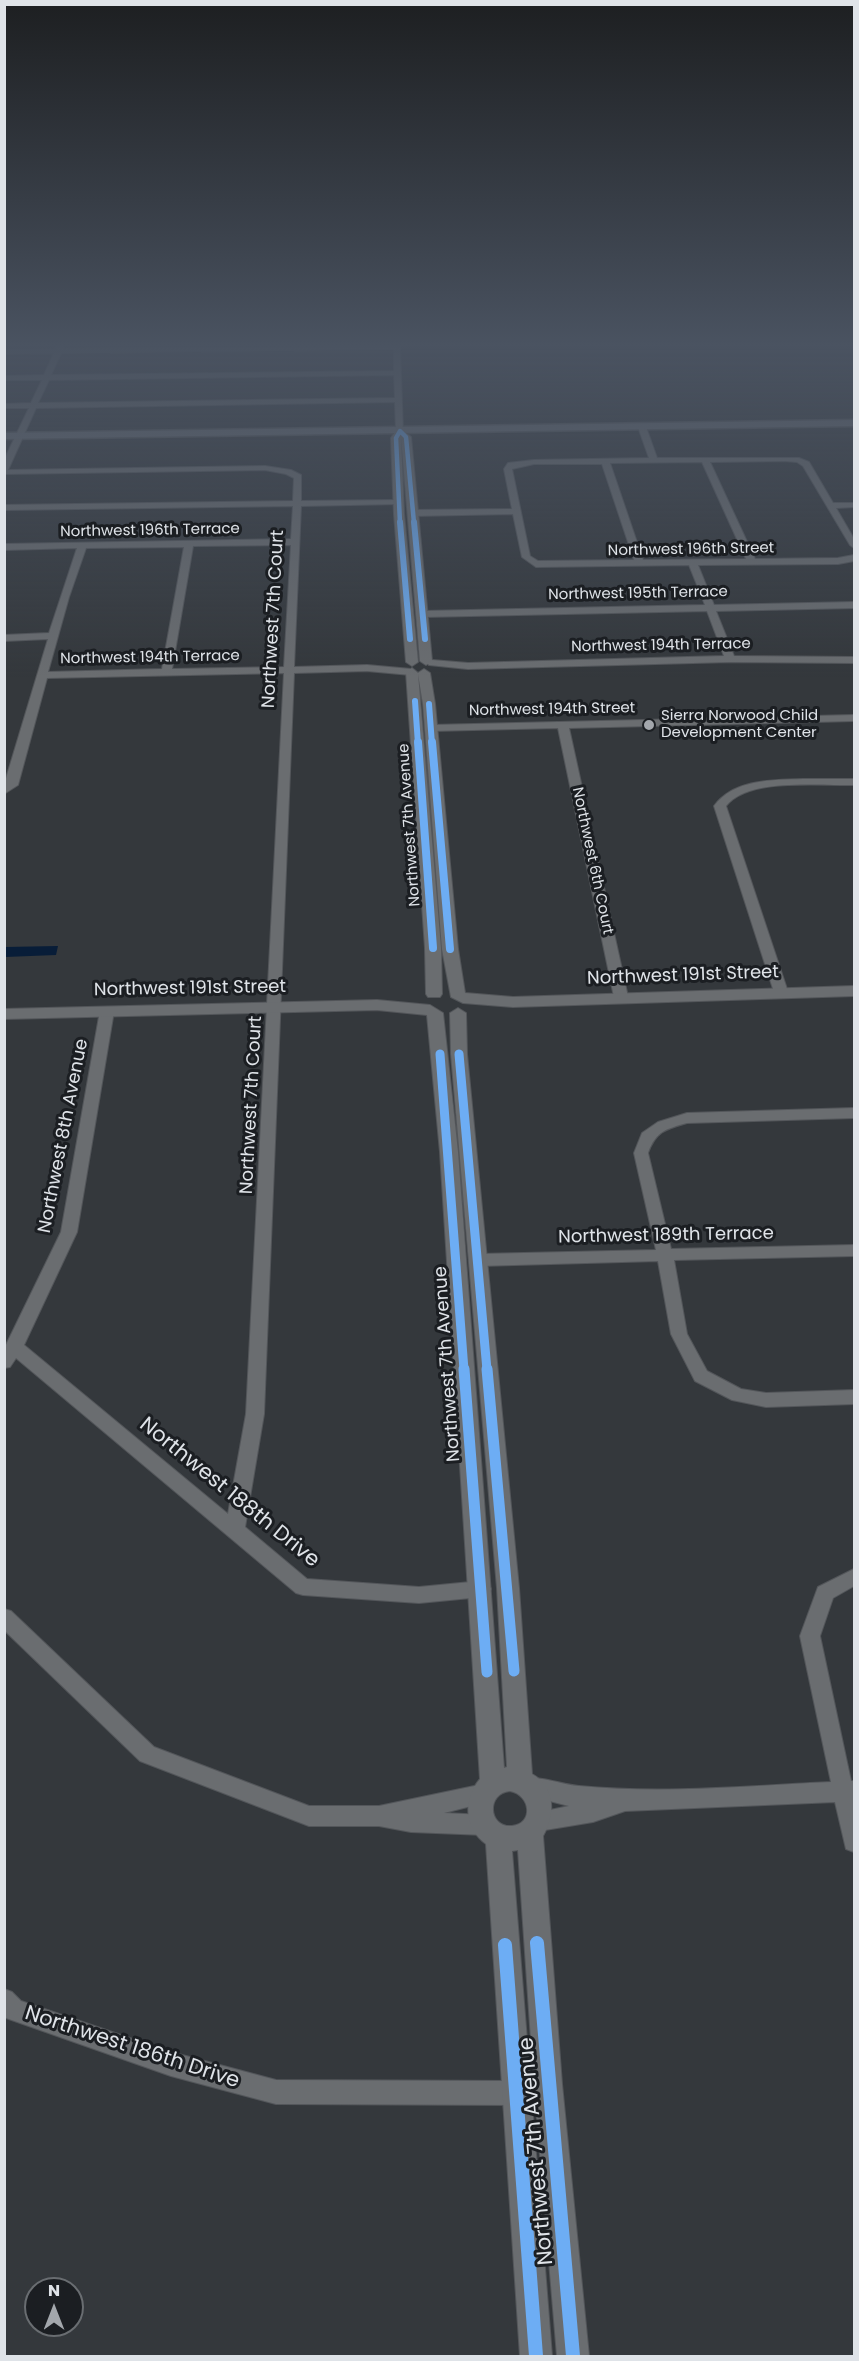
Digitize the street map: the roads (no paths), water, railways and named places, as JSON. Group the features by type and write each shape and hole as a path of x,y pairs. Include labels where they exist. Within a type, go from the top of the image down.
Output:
{"street":[{"path":"4,471 10,457"},
{"name":"Northwest 7th Avenue","path":"397,457 399,502 419,667 433,948 432,1004 449,1152 481,1589 489,1789"},
{"name":"Northwest 7th Avenue","path":"408,457 423,614 419,667 431,728 450,949 460,1003 459,1054 525,1784"},
{"path":"705,460 752,562"},
{"path":"412,513 516,512 508,469 511,465 520,463 799,460 806,464 855,545"},
{"path":"605,461 640,564"},
{"name":"Northwest 7th Court","path":"4,471 265,468 288,472 298,477 255,1414 235,1529"},
{"path":"4,508 399,502"},
{"path":"831,506 855,506"},
{"name":"Northwest 196th Street","path":"516,512 526,557 530,562 544,566 853,558"},
{"name":"Northwest 196th Terrace","path":"4,547 296,542"},
{"path":"166,673 189,544"},
{"path":"4,791 12,785 82,546"},
{"path":"693,563 730,659"},
{"name":"Northwest 195th Terrace","path":"423,614 855,605"},
{"path":"4,638 54,636"},
{"name":"Northwest 194th Terrace","path":"43,675 730,659 855,660"},
{"name":"Northwest 194th Street","path":"431,728 855,718"},
{"name":"Northwest 6th Court","path":"563,725 621,997"},
{"path":"781,992 720,806 722,800 739,790 766,784 853,785"},
{"name":"Northwest 191st Street","path":"460,1003 855,990"},
{"path":"449,992 460,1003 447,1015 432,1004 449,992"},
{"name":"Northwest 191st Street","path":"4,1014 432,1004"},
{"name":"Northwest 8th Avenue","path":"4,1362 15,1347 69,1232 107,1011"},
{"path":"855,1113 687,1118 663,1125 647,1136 641,1153 665,1256 679,1334 701,1376 738,1395 766,1400 855,1397"},
{"name":"Northwest 189th Terrace","path":"479,1260 855,1250"},
{"name":"Northwest 188th Drive","path":"15,1347 303,1587 419,1595 481,1589"},
{"path":"855,1577 825,1593 810,1636 848,1791 855,1842"},
{"path":"4,1617 147,1754 309,1816 379,1816 411,1822 492,1830 516,1839 534,1827 625,1801"},
{"path":"379,1816 409,1807 458,1802 489,1789 502,1780 563,1795 625,1801 848,1791"},
{"path":"525,1784 539,1800 541,1809 534,1827"},
{"path":"489,1789 480,1805 492,1830"},
{"name":"Northwest 7th Avenue","path":"534,1827 548,2084 573,2356"},
{"name":"Northwest 7th Avenue","path":"492,1830 516,2093 536,2356"},
{"name":"Northwest 186th Drive","path":"4,2000 14,2010 159,2061 276,2092 516,2093"}],"water":[{"path":"58,946 56,955 5,957 5,947"}],"place":[{"name":"Sierra Norwood Child Development Center","path":"649,725"}]}
